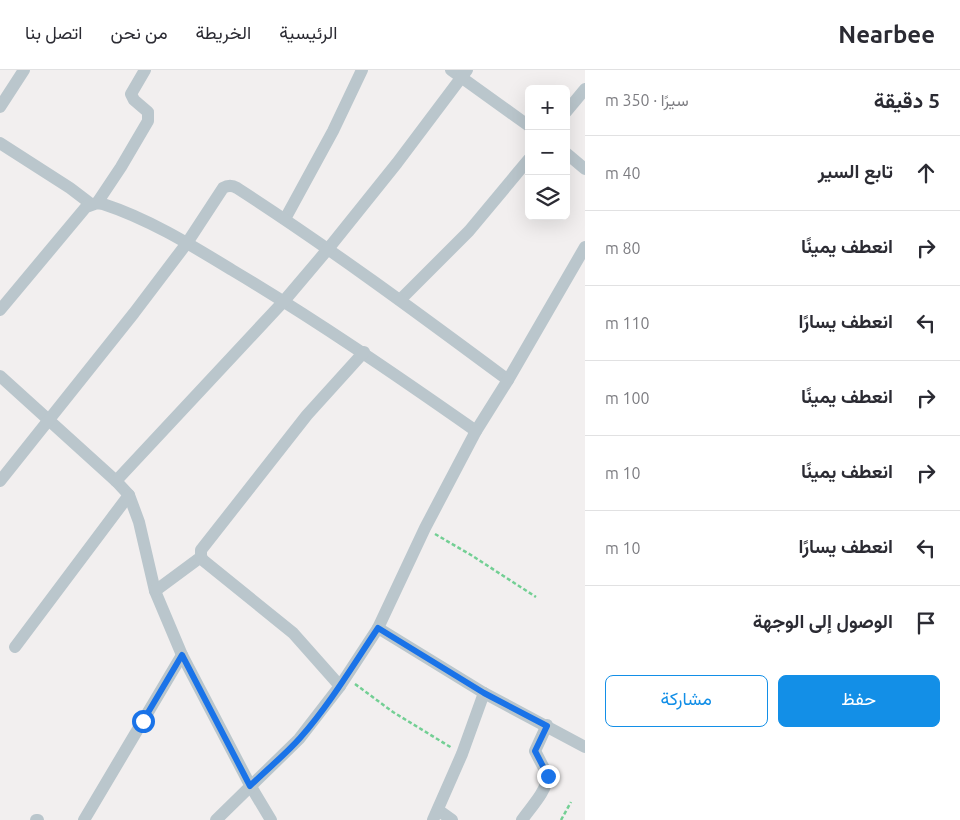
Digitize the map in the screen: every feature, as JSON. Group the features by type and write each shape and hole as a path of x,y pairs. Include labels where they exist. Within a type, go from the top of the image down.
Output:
{"street":[{"path":"0,107 24,70"},
{"path":"0,310 86,207 94,204 121,167 148,120 148,112 134,100 131,94 145,70"},
{"path":"285,219 334,131 362,70"},
{"path":"451,70 464,74 525,123"},
{"path":"116,481 284,300 328,249 397,163 464,74"},
{"path":"570,107 585,89"},
{"path":"0,143 94,204 114,208 187,243 284,300 364,352 476,431"},
{"path":"570,156 585,169"},
{"path":"400,300 469,231 525,164"},
{"path":"0,481 134,313 187,243 223,188 227,186 237,188 285,219 400,300 508,380"},
{"path":"216,820 299,739 343,682 378,628 425,528 476,431 508,380 585,247"},
{"path":"343,682 293,633 204,560 201,557 201,550 308,415 364,352"},
{"path":"0,376 129,494 139,522 155,592 182,655 250,786 271,820"},
{"path":"15,647 129,494"},
{"path":"155,592 201,557"},
{"path":"378,628 484,693 585,746"},
{"path":"84,820 182,655"},
{"path":"452,820 436,815 462,754 484,693"},
{"path":"522,820 547,783 548,776 535,751 547,726"}],"path":[{"path":"425,528 536,597"},
{"path":"343,682 462,754"},
{"path":"561,820 571,802"}],"route":[{"path":"143,721 182,655 250,786 299,739 321,713 378,628 484,693 547,726 535,751 548,776"}]}
